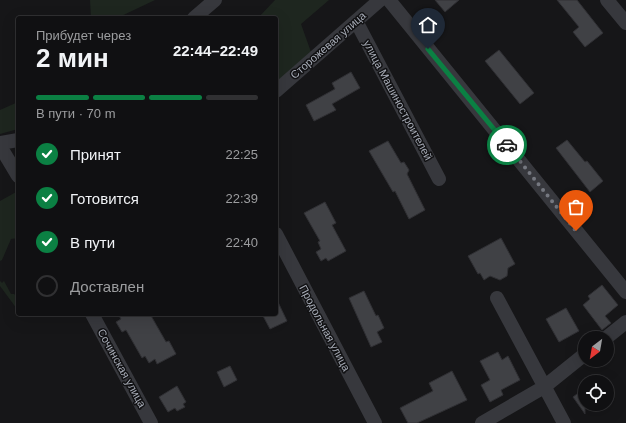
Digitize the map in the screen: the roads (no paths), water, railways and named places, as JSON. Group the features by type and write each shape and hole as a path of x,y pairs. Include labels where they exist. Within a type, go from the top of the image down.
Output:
{"street":[{"path":"196,16 214,0"},
{"name":"Сторожевая улица","path":"278,88 380,0"},
{"path":"389,0 626,292"},
{"path":"607,0 626,23"},
{"name":"улица Машиностроителей","path":"356,21 439,179"},
{"path":"16,140 0,144 16,172"},
{"name":"Продольная улица","path":"278,238 374,423"},
{"path":"497,298 564,423"},
{"name":"Сочинская улица","path":"93,316 151,423"},
{"path":"614,332 626,322"},
{"path":"482,423 544,387 578,360"}]}
